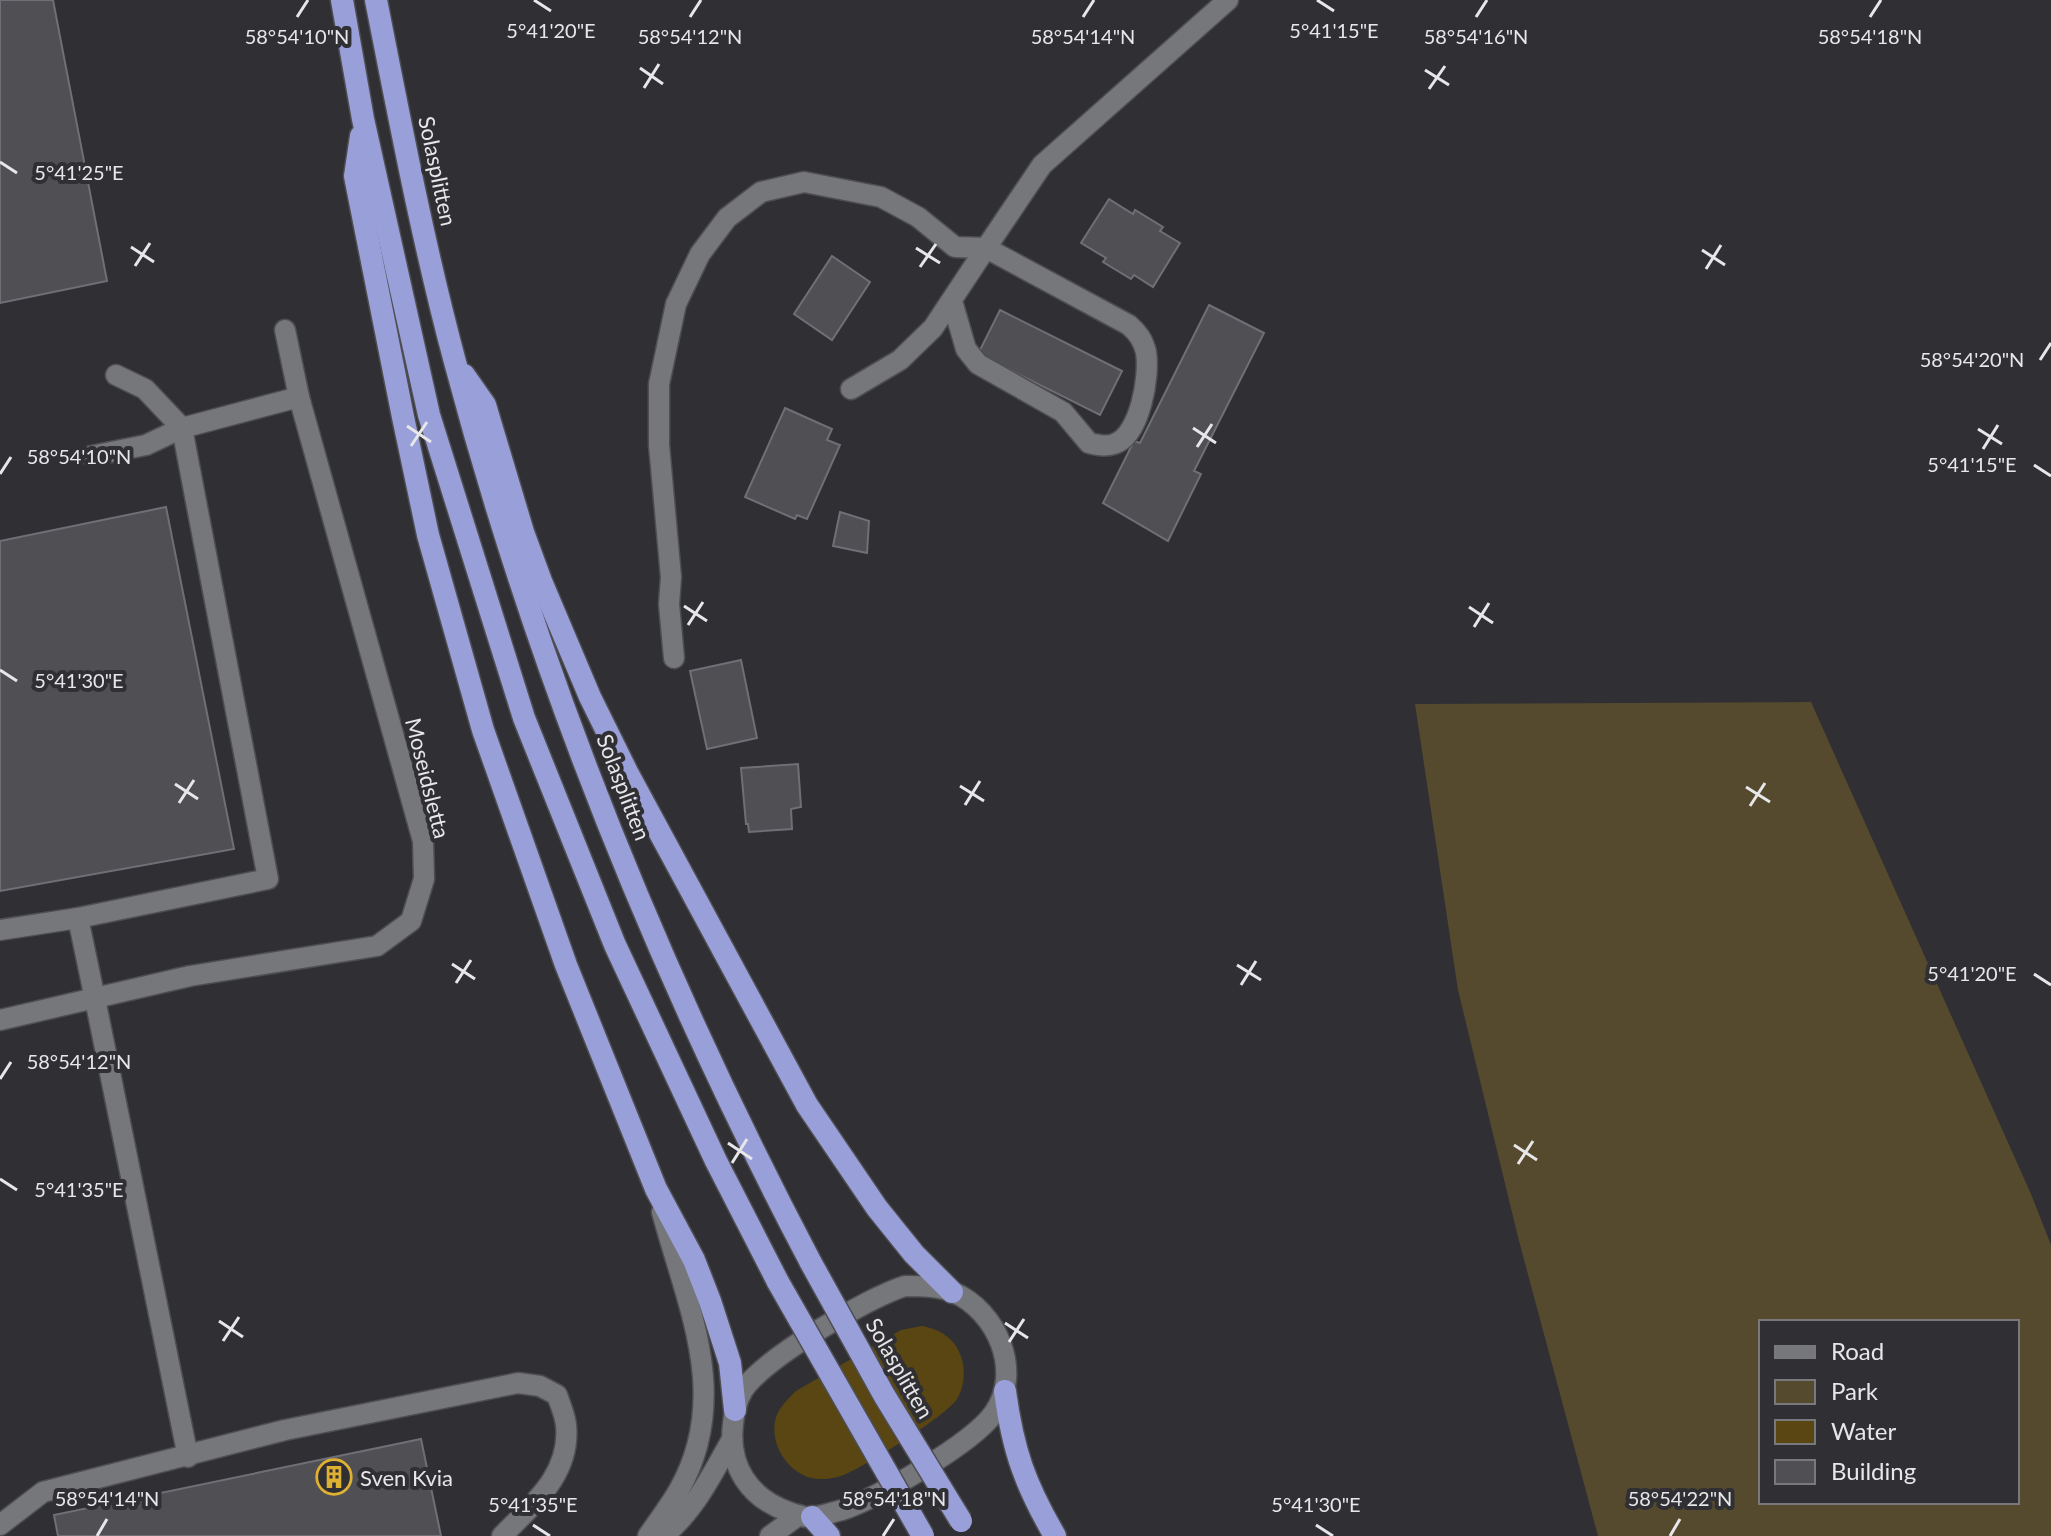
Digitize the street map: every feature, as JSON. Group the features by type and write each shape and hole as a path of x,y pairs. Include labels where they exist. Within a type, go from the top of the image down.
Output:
{"highway":[{"path":"342,0 363,119 429,415 524,718 615,945 716,1161 778,1282 923,1536"},
{"name":"Solasplitten","path":"376,0 407,155 454,359 506,537 564,706 654,936 749,1145 884,1395 966,1529"},
{"path":"363,119 355,176 428,535 483,730 521,846 566,965 656,1189 694,1260 710,1301 730,1363 735,1410"},
{"path":"454,359 485,405 523,532 546,593 590,697 642,801 807,1105 877,1208 914,1254 952,1292"},
{"path":"1005,1391 1012,1439 1024,1474 1055,1536"},
{"path":"806,1516 829,1536"}],"street":[{"path":"851,389 900,360 933,328 1042,165 1228,0"},
{"path":"674,658 669,604 671,577 659,445 659,384 676,304 700,254 727,218 761,192 804,182 881,197 918,217 955,247 986,248 1129,325 1140,336 1146,351 1147,375 1139,411 1129,434 1117,444 1104,446 1089,443 1063,412 978,364 966,349 952,301"},
{"name":"Moseidsletta","path":"0,1020 190,976 377,946 411,921 424,879 423,841 299,397 285,330"},
{"path":"0,930 78,918 268,879 182,428 145,389 116,375"},
{"path":"91,456 146,445 182,428 299,397"},
{"path":"78,918 188,1457"},
{"path":"648,1536 680,1489 695,1450 705,1406 704,1363 656,1189"},
{"path":"770,1536 806,1516 865,1502 965,1442 993,1414 1005,1391 1006,1361 995,1328 976,1305 952,1292 927,1286 905,1286 884,1293 770,1361 742,1392 735,1410 731,1441 739,1471 756,1495 776,1508 806,1516"},
{"path":"0,1525 43,1492 285,1430 518,1383 540,1386 557,1395 566,1425 565,1453 553,1484 502,1536"},
{"path":"663,1536 677,1525 693,1503 731,1441"}],"green space":[{"path":"1811,702 2051,1245 2051,1536 1598,1536 1518,1237 1458,990 1415,704"}],"water":[{"path":"922,1326 944,1334 954,1343 961,1356 964,1373 962,1387 950,1407 905,1440 844,1475 828,1479 811,1478 793,1468 780,1452 774,1432 776,1416 786,1401 796,1391 901,1330"}],"building":[{"path":"0,0 53,0 107,281 0,303"},
{"path":"1109,199 1163,227 1160,231 1180,243 1153,287 1134,275 1131,279 1103,262 1106,258 1081,243"},
{"path":"832,256 870,282 832,340 794,314"},
{"path":"1209,305 1264,333 1194,471 1201,474 1168,541 1103,503 1134,441 1140,443"},
{"path":"1000,310 1122,371 1100,415 978,354"},
{"path":"785,408 832,429 827,440 840,445 807,519 797,515 795,519 745,497"},
{"path":"166,507 234,849 0,891 0,541"},
{"path":"840,512 869,521 867,553 833,546"},
{"path":"741,660 757,738 707,749 690,671"},
{"path":"798,764 801,807 791,809 792,829 749,832 741,768"},
{"name":"Sven Kvia","path":"421,1439 441,1536 58,1536 54,1515"}],"place":[{"name":"Sven Kvia","path":"334,1477"}]}
